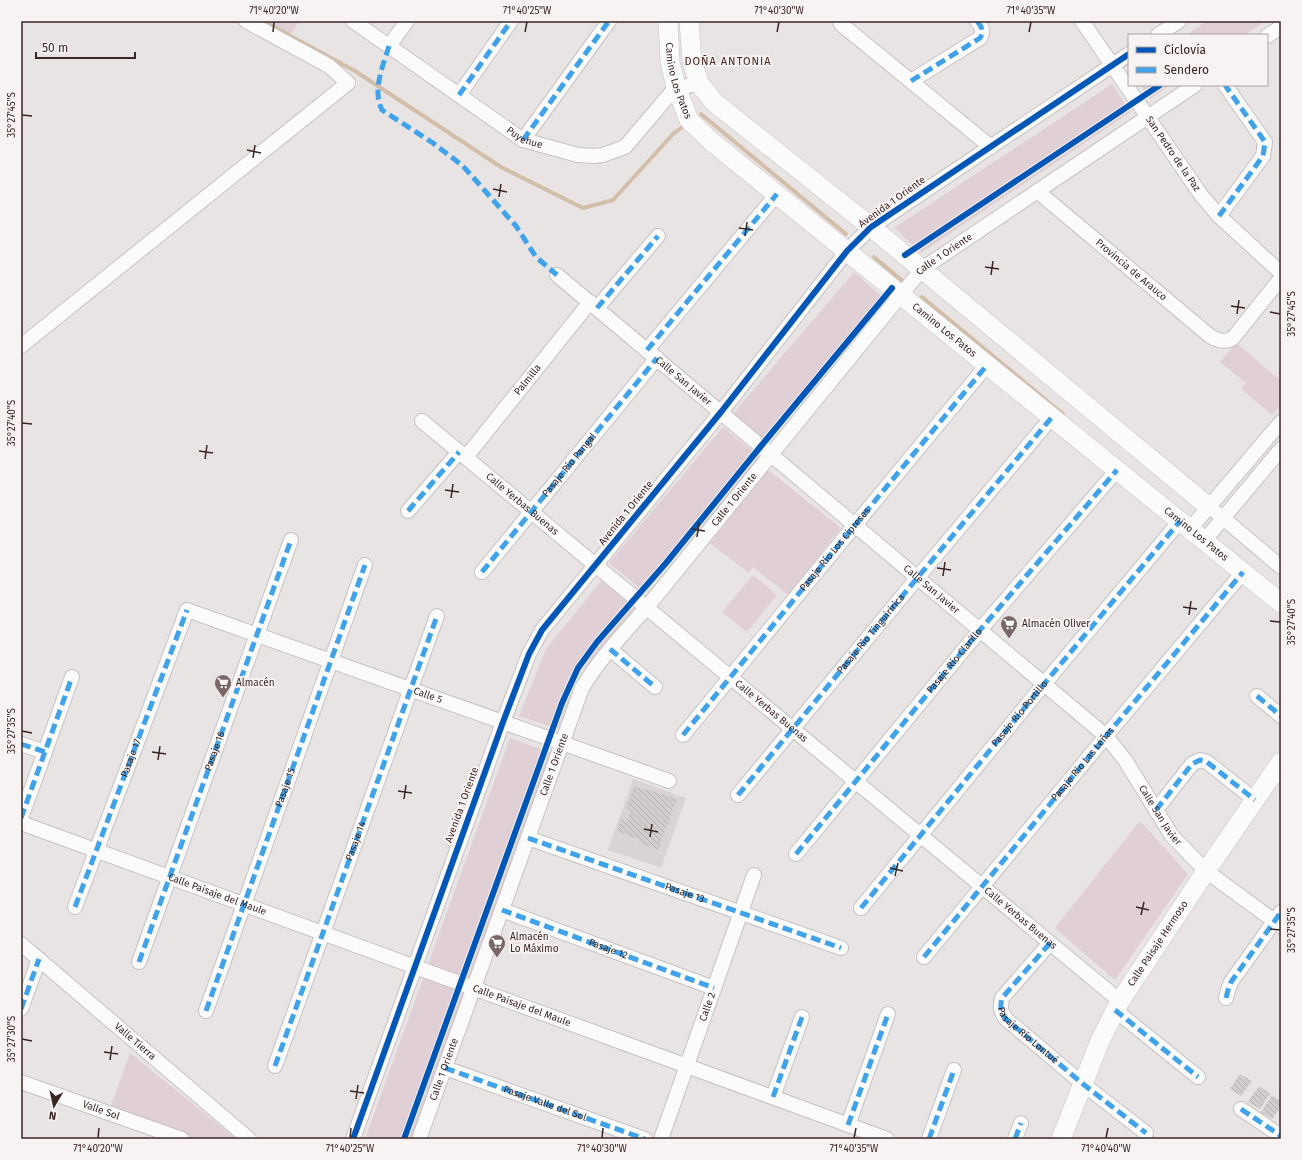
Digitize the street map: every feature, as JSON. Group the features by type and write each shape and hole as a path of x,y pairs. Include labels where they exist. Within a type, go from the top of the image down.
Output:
{"street":[{"path":"21,346 348,83 329,66 246,21"},
{"name":"Puyehue","path":"354,21 523,140 578,155 595,156 614,152 625,147 676,86"},
{"path":"389,46 407,21"},
{"path":"459,95 511,21"},
{"path":"523,140 609,21"},
{"name":"Camino Los Patos","path":"668,21 672,76 690,120 712,142 1243,572 1279,598"},
{"name":"Camino Los Patos","path":"689,21 692,60 699,83 714,102 871,227 1281,567"},
{"path":"910,81 980,38 982,29 977,21"},
{"name":"San Pedro de la Paz","path":"1082,21 1201,195 1219,216 1281,273"},
{"path":"1160,34 1179,21"},
{"path":"841,22 990,147"},
{"path":"1268,35 1281,27"},
{"name":"Avenida 1 Oriente","path":"353,1139 503,722 534,643 542,630 720,412 847,251 871,227 1128,55"},
{"path":"676,86 699,83"},
{"name":"Calle 1 Oriente","path":"419,1139 582,688 588,678 610,649 647,608 922,269 1194,86"},
{"path":"1219,216 1263,156 1265,142 1226,86"},
{"name":"Provincia de Arauco","path":"1037,191 1210,336 1222,341 1228,341 1233,338 1281,278"},
{"name":"Pasaje Río Pangal","path":"482,572 532,512 652,354 777,194"},
{"name":"Palmilla","path":"408,511 462,454 594,305 658,236"},
{"name":"Calle San Javier","path":"558,275 1106,736 1125,760 1172,836 1206,871 1279,920"},
{"name":"Pasaje Río Los Cipreses","path":"683,735 988,365"},
{"name":"Pasaje Río Tinguiririca","path":"738,796 1052,417"},
{"name":"Calle Yerbas Buenas","path":"422,421 1050,943 1198,1077"},
{"path":"1216,513 1281,422"},
{"path":"1216,513 1281,449"},
{"name":"Pasaje Río Clarillo","path":"796,854 980,630 1117,470"},
{"name":"Pasaje Río Portillo","path":"861,908 1044,684 1192,530 1216,513"},
{"name":"Pasaje 16","path":"139,962 291,540"},
{"name":"Pasaje 15","path":"206,1011 365,565"},
{"name":"Pasaje Río Las Leñas","path":"924,957 1243,572"},
{"name":"Calle 5","path":"187,610 669,781"},
{"name":"Pasaje 17","path":"75,907 187,610"},
{"name":"Pasaje 14","path":"275,1066 437,616"},
{"path":"610,649 655,687"},
{"path":"21,818 72,677"},
{"path":"1257,696 1281,716"},
{"path":"21,744 45,752"},
{"path":"1156,810 1192,764 1200,760 1207,762 1255,800"},
{"name":"Calle Paisaje Hermoso","path":"1061,1139 1100,1041 1118,1005 1206,871 1281,762"},
{"name":"Calle Paisaje del Maule","path":"21,823 888,1139"},
{"name":"Pasaje 13","path":"528,838 841,948"},
{"name":"Calle 2","path":"661,1139 754,875"},
{"name":"Pasaje 12","path":"502,910 714,988"},
{"path":"1226,998 1231,982 1279,920"},
{"name":"Pasaje Río Lontué","path":"1050,943 1002,998 1000,1009 1006,1019 1083,1084 1146,1134"},
{"name":"Valle Tierra","path":"21,944 249,1139"},
{"path":"21,1009 39,959"},
{"path":"848,1125 888,1014"},
{"path":"773,1097 802,1017"},
{"name":"Pasaje Valle del Sol","path":"445,1068 644,1139"},
{"path":"929,1139 954,1070"},
{"name":"Valle Sol","path":"21,1082 182,1139"},
{"path":"1241,1108 1281,1136"},
{"path":"1015,1139 1021,1123"}],"shaded area":[{"path":"266,21 300,21 290,35"},
{"path":"1207,21 1265,21 1246,34 1188,34"},
{"path":"1112,84 1131,112 921,253 894,228"},
{"path":"1142,86 1169,86 1150,99"},
{"path":"854,272 888,302 767,444 733,414"},
{"path":"1236,343 1281,381 1281,405 1272,415 1241,389 1246,383 1220,362"},
{"path":"723,427 760,457 646,593 609,563"},
{"path":"768,470 841,528 788,595 753,567 748,573 710,543"},
{"path":"753,575 777,595 747,632 722,612"},
{"path":"601,581 635,608 578,675 558,729 519,716 546,649"},
{"path":"510,738 552,753 412,1139 365,1139"},
{"path":"633,779 686,798 661,868 608,850"},
{"path":"1140,821 1188,874 1115,980 1055,928"},
{"path":"130,1053 236,1139 191,1139 109,1111"}],"building":[{"path":"634,786 677,799 658,850 639,843 640,840 617,831 621,819 627,821 631,810 626,809"},
{"path":"1240,1074 1252,1081 1241,1096 1230,1089"},
{"path":"1259,1086 1270,1094 1260,1109 1248,1102"},
{"path":"1272,1095 1281,1101 1281,1106 1272,1119 1261,1112"}],"waterway":[{"path":"263,21 355,71 501,167 583,208 613,200 673,134 681,128"},
{"path":"701,114 846,234"},
{"path":"874,257 905,283"},
{"path":"922,297 1063,414"}],"marked path":[{"path":"459,95 511,21"},
{"path":"523,140 609,21"},
{"path":"911,81 980,38 982,29 977,21"},
{"path":"389,46 378,86 379,102 382,110 433,143 463,166 516,226 536,257 557,275"},
{"path":"1219,216 1263,156 1265,142 1226,86"},
{"path":"647,350 777,194"},
{"path":"597,308 658,236"},
{"path":"482,572 657,358"},
{"path":"683,735 987,365"},
{"path":"738,795 1052,417"},
{"path":"408,511 459,452"},
{"path":"796,854 980,630 1117,470"},
{"path":"861,908 1044,684 1180,521"},
{"path":"139,962 291,540"},
{"path":"206,1011 365,565"},
{"path":"924,957 1243,572"},
{"path":"75,907 187,610"},
{"path":"275,1066 437,616"},
{"path":"610,649 655,687"},
{"path":"21,818 72,677"},
{"path":"1257,696 1281,716"},
{"path":"21,744 45,752"},
{"path":"1156,810 1192,764 1200,760 1207,762 1255,800"},
{"path":"528,838 841,948"},
{"path":"502,910 714,988"},
{"path":"1226,998 1231,982 1281,912"},
{"path":"1050,943 1002,998 1001,1006 1003,1014 1006,1019 1083,1084 1146,1133"},
{"path":"21,1009 39,959"},
{"path":"1115,1010 1198,1077"},
{"path":"848,1125 888,1014"},
{"path":"773,1097 802,1017"},
{"path":"445,1068 645,1139"},
{"path":"929,1139 954,1070"},
{"path":"1241,1109 1281,1136"},
{"path":"1015,1139 1021,1123"}],"cycle path":[{"path":"353,1139 503,722 529,654 542,630 721,412 847,251 871,227 1128,55"},
{"path":"905,255 1158,86"},
{"path":"404,1139 562,703 578,668 597,642 666,563 892,288"}],"place":[{"name":"Almacén Oliver","path":"1009,639"},
{"name":"Almacén","path":"223,698"},
{"name":"Almacén Lo Máximo","path":"497,958"}],"district":[{"name":"DOÑA ANTONIA","path":"728,61"}]}
